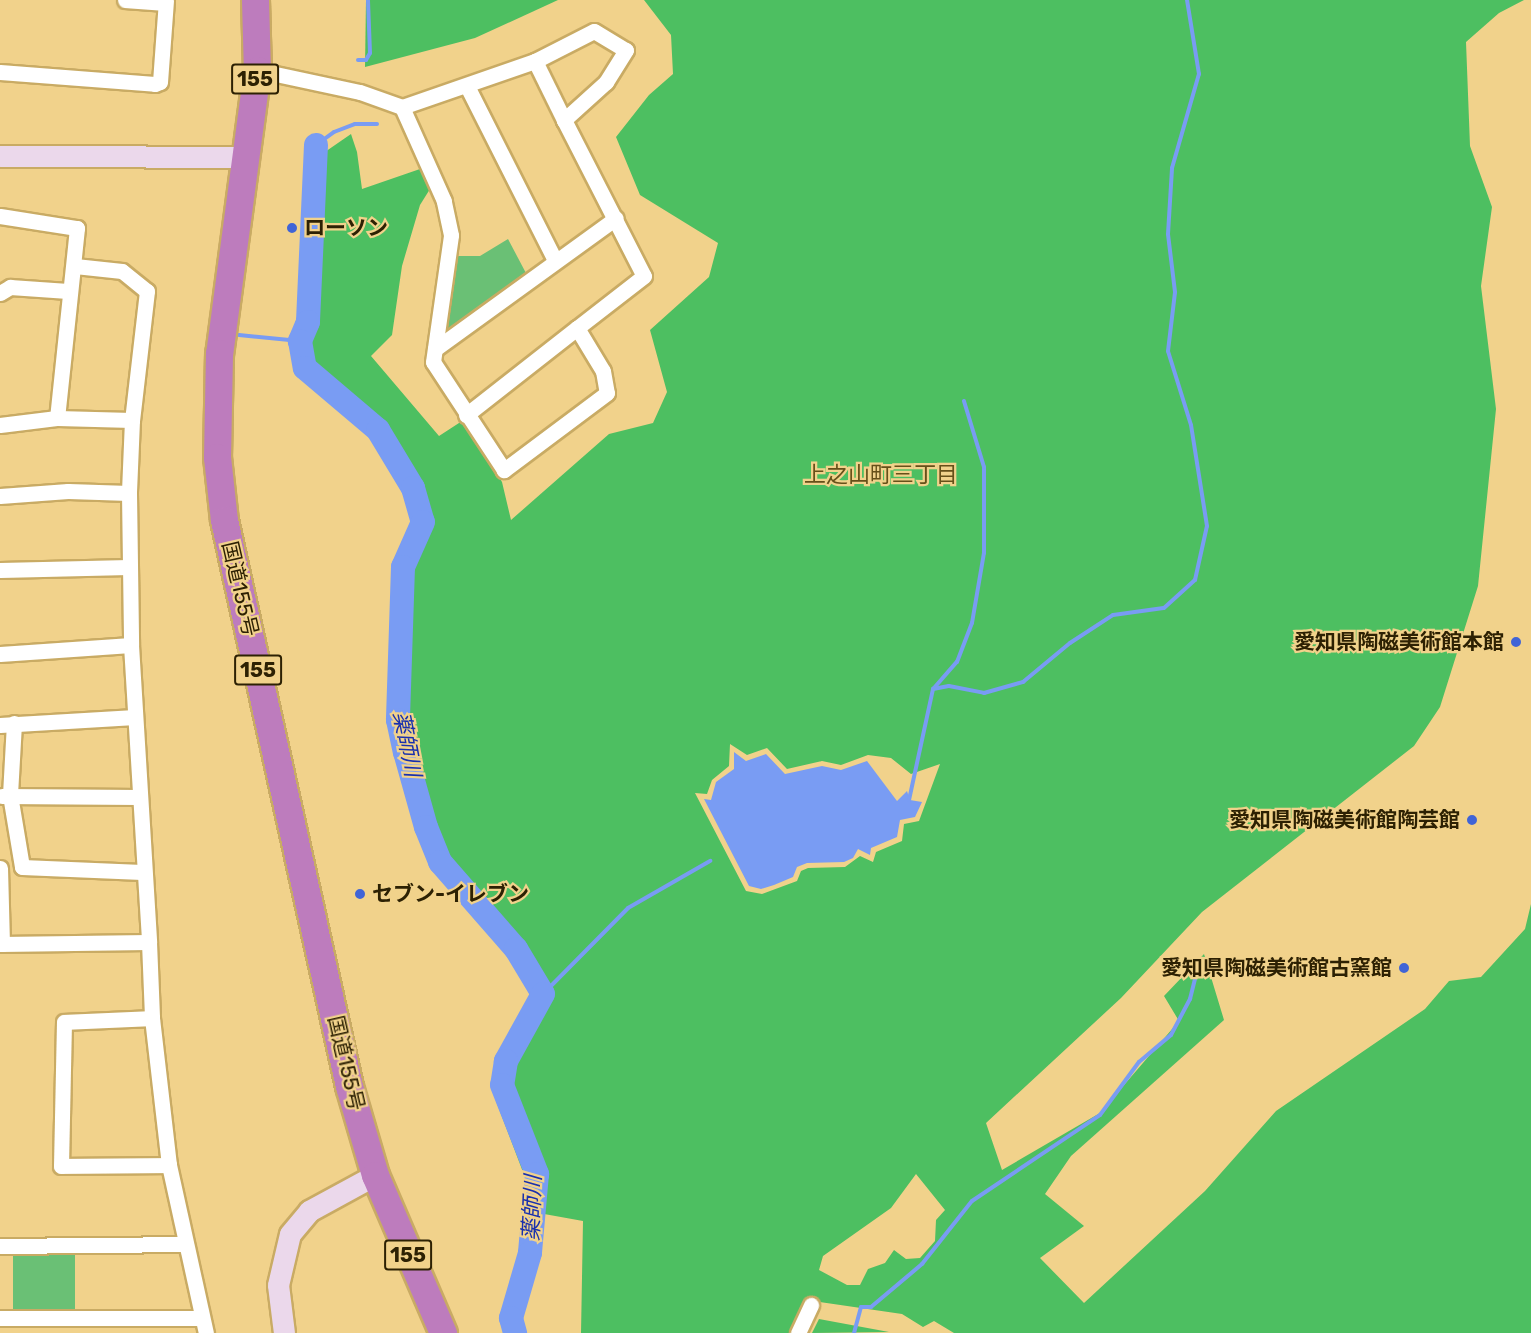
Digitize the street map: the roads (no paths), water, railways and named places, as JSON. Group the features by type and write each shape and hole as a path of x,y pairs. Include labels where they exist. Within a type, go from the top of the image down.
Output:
{"highway":[{"name":"国道155号","path":"255,0 257,70 243,157 219,353 217,457 222,503 350,1086 375,1175 443,1333"}],"street":[{"path":"0,72 155,84 160,81 166,1 125,0"},
{"path":"257,70 338,87 402,107 535,61 594,31 626,50 606,82 564,120"},
{"path":"466,415 644,276 535,61"},
{"path":"467,86 555,260"},
{"path":"402,107 444,201 451,235 433,362 504,470 607,393 603,371 577,328"},
{"path":"0,156 243,157"},
{"path":"0,216 77,228 75,266 68,291 57,418"},
{"path":"435,349 616,218"},
{"path":"0,1318 204,1326 169,1165 152,1018 149,942 142,872 131,645 129,493 132,420 147,291 122,271 75,266"},
{"path":"0,293 10,287 68,291"},
{"path":"0,425 57,418 132,420"},
{"path":"0,496 68,491 129,493"},
{"path":"0,570 129,567"},
{"path":"0,654 77,646 131,645"},
{"path":"135,717 7,724 5,795 22,867 142,872"},
{"path":"5,795 140,797"},
{"path":"0,868 1,944 149,942"},
{"path":"152,1018 64,1022 61,1166 169,1165"},
{"path":"284,1333 278,1285 290,1234 309,1211 375,1175"},
{"path":"0,1246 185,1244"},
{"path":"798,1333 811,1305"}],"water":[{"path":"734,752 746,761 766,754 785,774 822,766 841,770 867,761 897,801 907,791 910,800 922,802 915,817 900,820 897,837 871,848 870,855 858,849 853,858 844,862 807,863 797,867 793,877 774,885 761,889 749,886 704,799 711,800 716,782 734,769"}],"waterway":[{"path":"358,60 366,60 370,53 368,0"},
{"path":"909,800 933,689 949,686 984,693 1023,682 1070,643 1113,615 1164,608 1195,580 1207,526 1191,425 1168,351 1175,292 1168,234 1172,168 1199,74 1187,0"},
{"path":"316,145 334,132 355,124 377,124"},
{"name":"薬師川","path":"316,145 308,322 300,341 305,368 378,430 413,488 423,522 403,567 398,720 405,752 426,827 440,862 516,949 543,994 506,1061 502,1085 537,1174 530,1253 511,1318 515,1333"},
{"path":"239,335 300,341"},
{"path":"934,688 957,662 972,623 984,553 984,467 964,401"},
{"path":"543,994 628,908 710,861"},
{"path":"854,1333 861,1307 871,1307 922,1264 972,1201 1100,1115 1139,1062 1171,1035 1190,999 1198,966"}],"place":[{"name":"ローソン","path":"292,228"},
{"name":"愛知県陶磁美術館本館","path":"1516,642"},
{"name":"愛知県陶磁美術館陶芸館","path":"1472,820"},
{"name":"セブン-イレブン","path":"360,894"},
{"name":"愛知県陶磁美術館古窯館","path":"1404,968"}],"district":[{"name":"上之山町三丁目","path":"881,475"}]}
